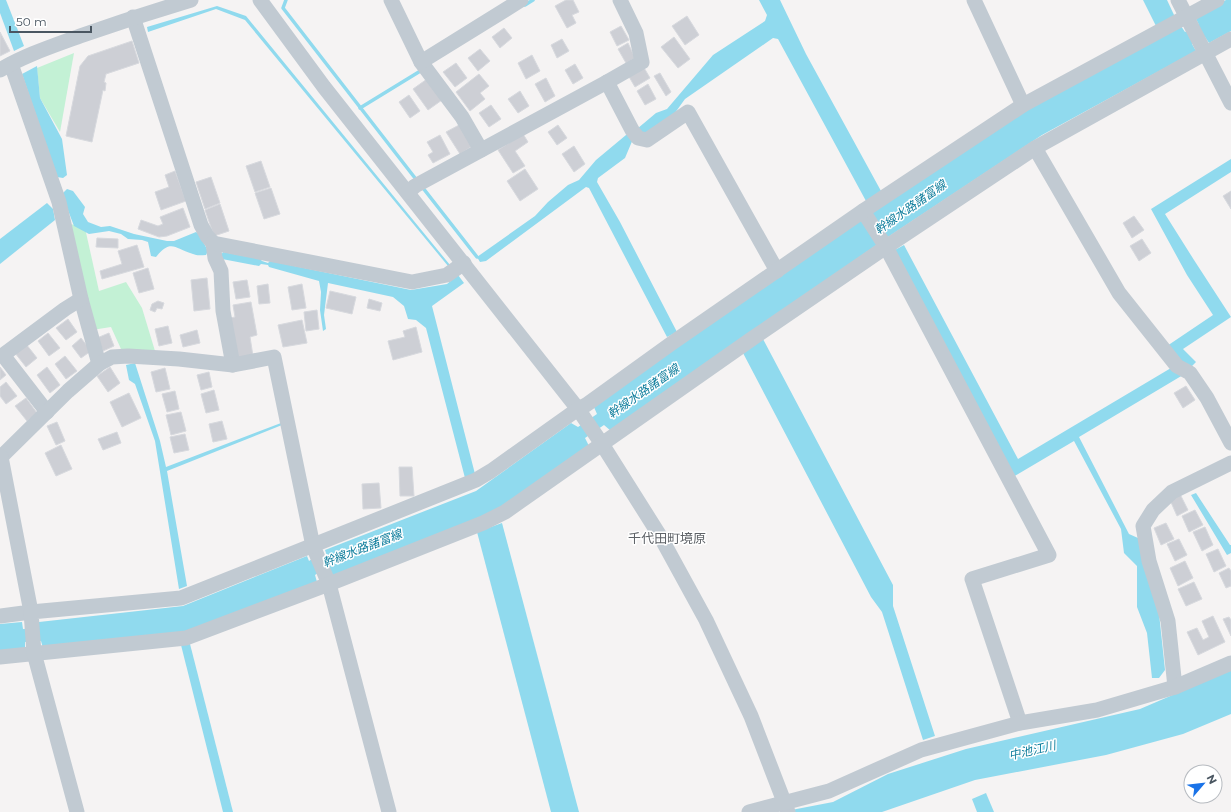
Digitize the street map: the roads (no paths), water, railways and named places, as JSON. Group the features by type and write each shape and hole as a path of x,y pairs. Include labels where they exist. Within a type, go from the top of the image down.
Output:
{"street":[{"path":"99,364 81,300 59,202 5,67 55,45 133,17 191,0"},
{"path":"260,0 324,87 582,414 660,536 706,620 751,716 787,807"},
{"path":"391,0 424,66 462,118 481,150"},
{"path":"424,66 521,0"},
{"path":"408,192 415,186 642,62 636,33 620,0"},
{"path":"974,0 1023,105"},
{"path":"1178,0 1231,103"},
{"path":"0,616 31,618 181,598 315,549 491,472 582,414 586,405 676,340 777,271 866,217 1023,105 1188,22 1217,0"},
{"path":"133,17 202,225 213,244 215,258 221,270 223,311 233,365"},
{"path":"0,656 34,649 186,638 327,580 487,521 505,512 598,439 748,341 883,241 1203,48 1231,39"},
{"path":"607,82 635,134 647,140 688,112 777,271"},
{"path":"1035,148 1119,293 1207,398 1231,443"},
{"path":"866,217 883,241 1049,555 972,579 1020,723"},
{"path":"213,244 412,282 447,275 464,263"},
{"path":"47,412 3,355 65,309 81,300"},
{"path":"77,812 34,649 31,618 0,458 68,391 99,364 112,356 128,356 179,359 233,365 274,357 315,549 327,580 389,812"},
{"path":"1175,687 1168,621 1149,561 1143,526 1153,510 1172,492 1231,463"},
{"path":"749,812 787,807 921,750 1020,723 1097,710 1175,687 1231,663"}],"water":[{"path":"0,0 6,0 24,46 14,51 0,13"},
{"path":"759,0 780,0 806,54 881,191 866,201 778,39 773,38 685,99 672,117 648,132 633,139 625,158 598,178 597,182 620,222 677,332 667,337 589,188 586,187 486,261 480,262 477,257 535,216 548,202 568,185 579,180 596,160 626,135 631,134 656,113 667,109 713,55 765,21 767,15"},
{"path":"1143,0 1167,0 1175,17 1156,26"},
{"name":"幹線水路諸富線","path":"1226,0 1231,0 1231,31 1209,43 1205,37 1192,44 1196,51 1042,135 888,237 611,431 604,425 585,438 589,446 500,508 332,576 324,557 327,556 325,550 476,491 571,423 578,427 597,414 593,405 871,213 1023,111 1181,26 1185,32 1199,25 1195,17"},
{"path":"217,6 246,16 450,265 448,266 245,20 216,9 148,32 147,27"},
{"path":"37,66 40,98 62,139 67,175 63,178 57,177 22,74"},
{"path":"1231,159 1231,172 1165,214 1231,317 1183,349 1196,362 1183,375 1079,437 1129,534 1138,538 1158,604 1165,670 1159,678 1152,678 1147,633 1137,607 1137,566 1124,553 1121,529 1074,441 1013,477 893,251 904,245 1018,459 1171,368 1167,346 1213,315 1187,275 1151,209"},
{"path":"67,189 73,191 85,207 83,214 88,222 101,227 110,226 134,234 167,241 174,241 196,232 199,234 208,251 206,255 196,255 170,246 161,251 156,257 151,256 148,242 128,239 121,234 109,231 89,234 74,226 63,193"},
{"path":"47,203 53,209 55,220 0,264 0,239"},
{"path":"223,252 260,259 268,263 270,261 411,290 447,284 458,275 464,283 432,306 475,474 465,478 426,328 416,320 408,319 404,306 393,297 328,283 324,315 326,329 323,331 320,310 321,292 319,281 269,267 268,265 261,264 259,266 222,259 221,255"},
{"path":"763,339 893,585 893,606 935,736 923,740 882,612 871,597 743,353"},
{"path":"135,363 160,441 166,467 281,423 282,425 167,471 187,586 179,589 155,441 135,384 129,380 126,365"},
{"path":"1196,493 1231,545 1231,553 1227,555 1191,495"},
{"path":"502,523 579,812 551,812 477,532"},
{"path":"307,556 309,561 312,559 318,573 315,575 317,582 185,632 43,648 41,641 25,642 25,649 0,651 0,624 22,622 23,629 38,628 39,622 183,606"},
{"path":"190,644 233,812 223,812 181,645"},
{"name":"中池江川","path":"1231,670 1231,714 1183,734 1106,755 975,780 882,812 781,812 833,802 888,774 966,749 1140,709"},
{"path":"986,793 994,812 977,812 972,799"}],"waterway":[{"path":"286,0 283,8 415,178"},
{"path":"525,5 533,0"},
{"path":"360,108 422,70"},
{"path":"423,188 477,257"}],"district":[{"name":"千代田町境原","path":"667,538"}]}
